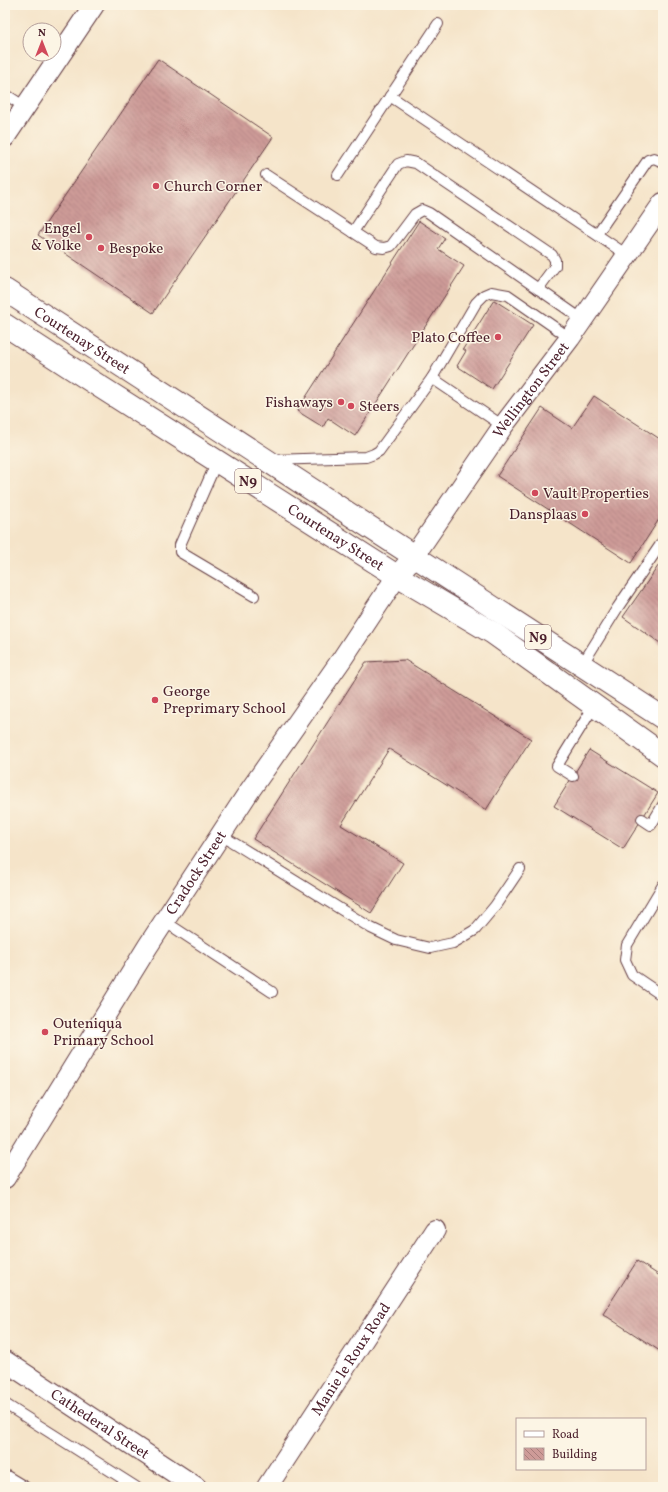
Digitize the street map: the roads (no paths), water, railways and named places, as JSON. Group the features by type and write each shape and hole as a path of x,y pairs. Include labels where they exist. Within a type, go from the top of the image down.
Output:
{"highway":[{"name":"Courtenay Street","path":"5,290 663,718"},
{"name":"Courtenay Street","path":"5,325 397,576 493,633 663,755"}],"street":[{"path":"5,137 94,5"},
{"name":"Wellington Street","path":"397,576 414,556 503,426 583,320 663,202"},
{"name":"Cradock Street","path":"5,1178 164,922 221,835 397,576"},
{"name":"Manie le Roux Road","path":"267,1487 435,1230"},
{"name":"Cathederal Street","path":"5,1361 196,1487"}],"lane":[{"path":"338,175 438,24"},
{"path":"5,94 25,107"},
{"path":"390,96 627,255"},
{"path":"597,234 648,160 654,158 663,162"},
{"path":"353,232 398,164 406,161 416,163 552,255 555,260 555,266 538,289"},
{"path":"266,175 353,232 376,246 384,248 391,246 415,214 422,210 430,213 583,320"},
{"path":"266,460 366,457 379,451 432,378 476,303 484,295 491,292 508,295 570,338"},
{"path":"432,378 503,426"},
{"path":"217,461 180,545 180,552 254,596"},
{"path":"582,665 618,607 663,541"},
{"path":"573,776 557,766 594,706"},
{"path":"642,819 651,824 663,805"},
{"path":"221,835 370,928 396,940 430,948 453,944 475,930 495,906 520,869"},
{"path":"663,885 627,945 625,960 632,975 663,996"},
{"path":"164,922 272,992"},
{"path":"5,1404 136,1487"},
{"path":"5,1475 25,1487"}],"place":[{"name":"Church Corner","path":"156,186"},
{"name":"Engel & Volke","path":"89,237"},
{"name":"Bespoke","path":"101,248"},
{"name":"Plato Coffee","path":"498,337"},
{"name":"Fishaways","path":"341,402"},
{"name":"Steers","path":"351,406"},
{"name":"Vault Properties","path":"535,493"},
{"name":"Dansplaas","path":"585,514"},
{"name":"George Preprimary School","path":"155,700"},
{"name":"Outeniqua Primary School","path":"45,1032"}]}
